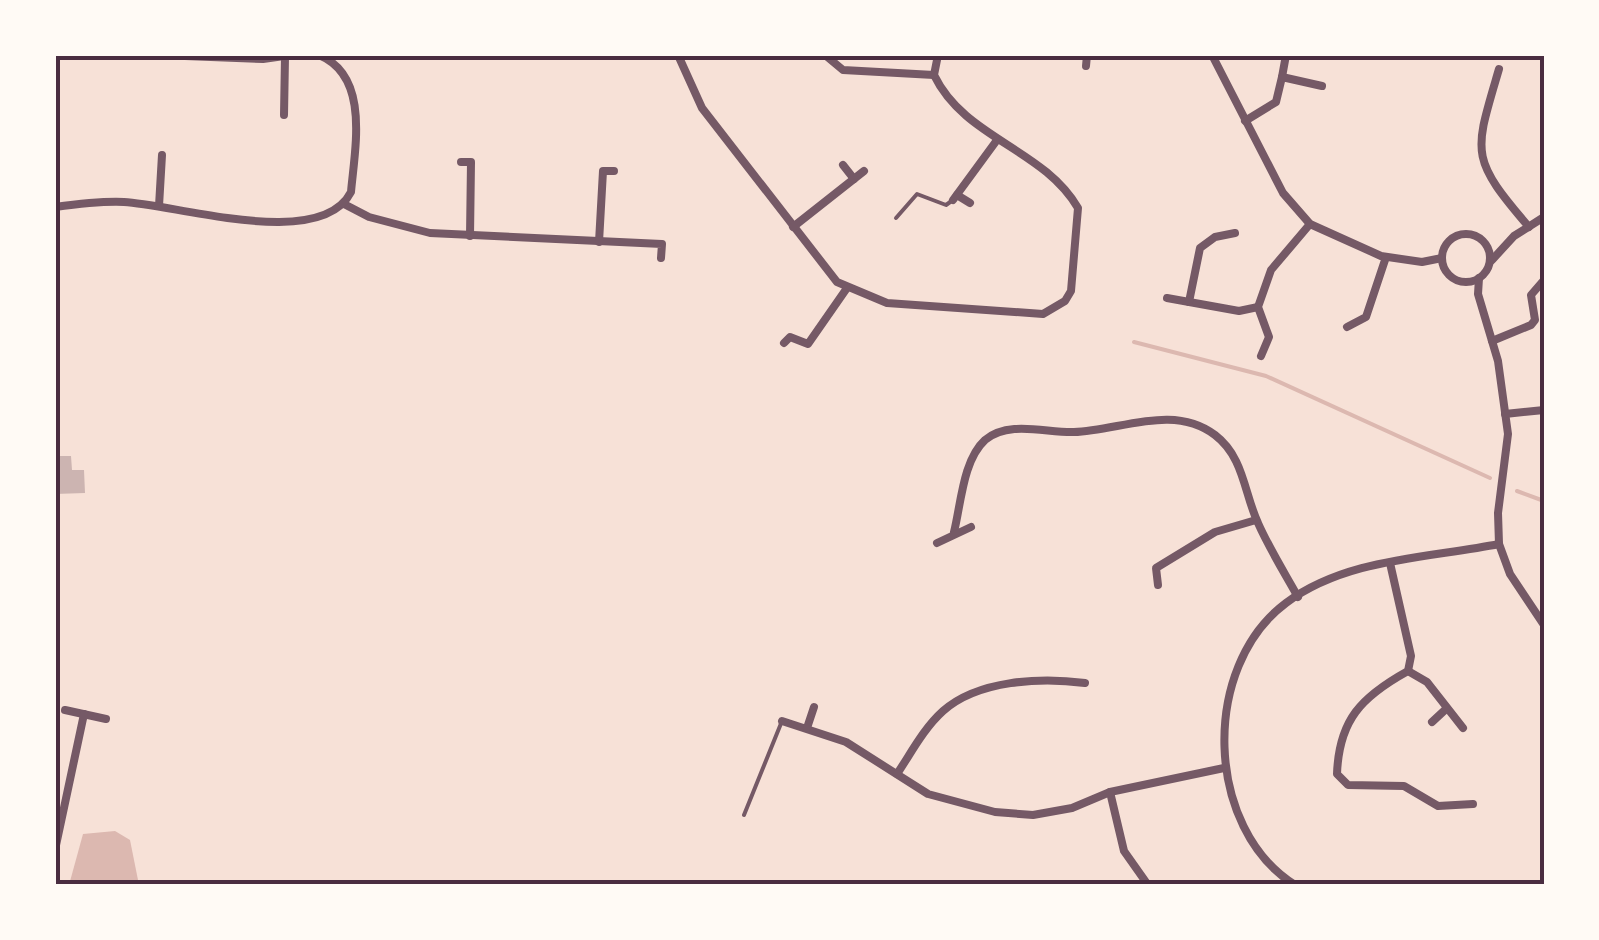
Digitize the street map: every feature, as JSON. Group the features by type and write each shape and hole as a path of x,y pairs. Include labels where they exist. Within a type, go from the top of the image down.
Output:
{"street":[{"path":"158,55 288,56 284,115"},
{"path":"55,207 123,202 243,219 314,220 344,204 351,192 354,96 345,74 320,55"},
{"path":"678,55 702,108 826,271 847,288 887,302 1034,316 1065,301 1071,291 1078,208 1054,176 1032,158 996,140 957,110 934,75 938,55"},
{"path":"825,55 843,70 934,75"},
{"path":"1086,66 1087,55"},
{"path":"1212,55 1283,192 1310,224 1386,257 1422,262 1442,258"},
{"path":"1245,122 1276,102 1286,55"},
{"path":"1499,69 1481,123 1478,149 1493,185 1529,227"},
{"path":"1282,77 1322,86"},
{"path":"970,204 955,197 996,140"},
{"path":"159,206 162,154"},
{"path":"461,162 471,162 470,236"},
{"path":"843,165 854,179"},
{"path":"599,242 603,171 614,171"},
{"path":"792,228 864,171"},
{"path":"344,204 401,228 470,236 662,244 662,258"},
{"path":"1467,282 1488,269 1495,252 1544,217"},
{"path":"1261,356 1269,337 1258,307 1271,270 1310,224"},
{"path":"1189,302 1200,248 1216,237 1235,234"},
{"path":"1478,294 1467,282 1452,277 1442,258 1446,245 1458,235 1484,240 1514,236"},
{"path":"1484,240 1490,259 1488,269"},
{"path":"1347,327 1366,317 1386,257"},
{"path":"1479,278 1478,294 1492,341 1505,414 1499,544 1510,574 1544,625"},
{"path":"1492,341 1531,326 1535,320 1531,295 1544,280"},
{"path":"784,343 790,337 808,344 847,288"},
{"path":"1167,298 1239,312 1258,307"},
{"path":"1505,414 1544,410"},
{"path":"954,532 974,452 990,436 1013,430 1085,431 1148,420 1193,426 1216,435 1248,483 1256,520 1298,596"},
{"path":"1156,568 1215,532 1256,520"},
{"path":"937,544 954,532 971,527"},
{"path":"1295,885 1247,835 1224,768 1228,702 1234,680 1262,630 1285,603 1362,567 1499,544"},
{"path":"1150,559 1156,568 1158,585"},
{"path":"1390,562 1411,656 1408,671 1390,681 1344,724 1337,774 1348,784 1404,786 1438,806 1473,804"},
{"path":"1408,671 1427,682 1464,728"},
{"path":"897,774 928,726 960,700 1016,683 1085,683"},
{"path":"807,728 814,707"},
{"path":"1432,722 1446,709"},
{"path":"66,710 106,719"},
{"path":"55,850 84,714"},
{"path":"782,721 846,742 928,794 995,812 1033,814 1072,808 1110,792 1224,768"},
{"path":"1110,792 1124,851 1148,885"}],"lane":[{"path":"896,218 917,194 946,205 955,197"},
{"path":"744,815 782,721"}],"shaded area":[{"path":"115,831 130,840 139,885 69,885 83,834"}],"building":[{"path":"55,456 71,456 72,470 84,470 85,493 55,494"}],"waterway":[{"path":"1134,342 1266,376 1490,478"},
{"path":"1517,491 1544,501"}]}
